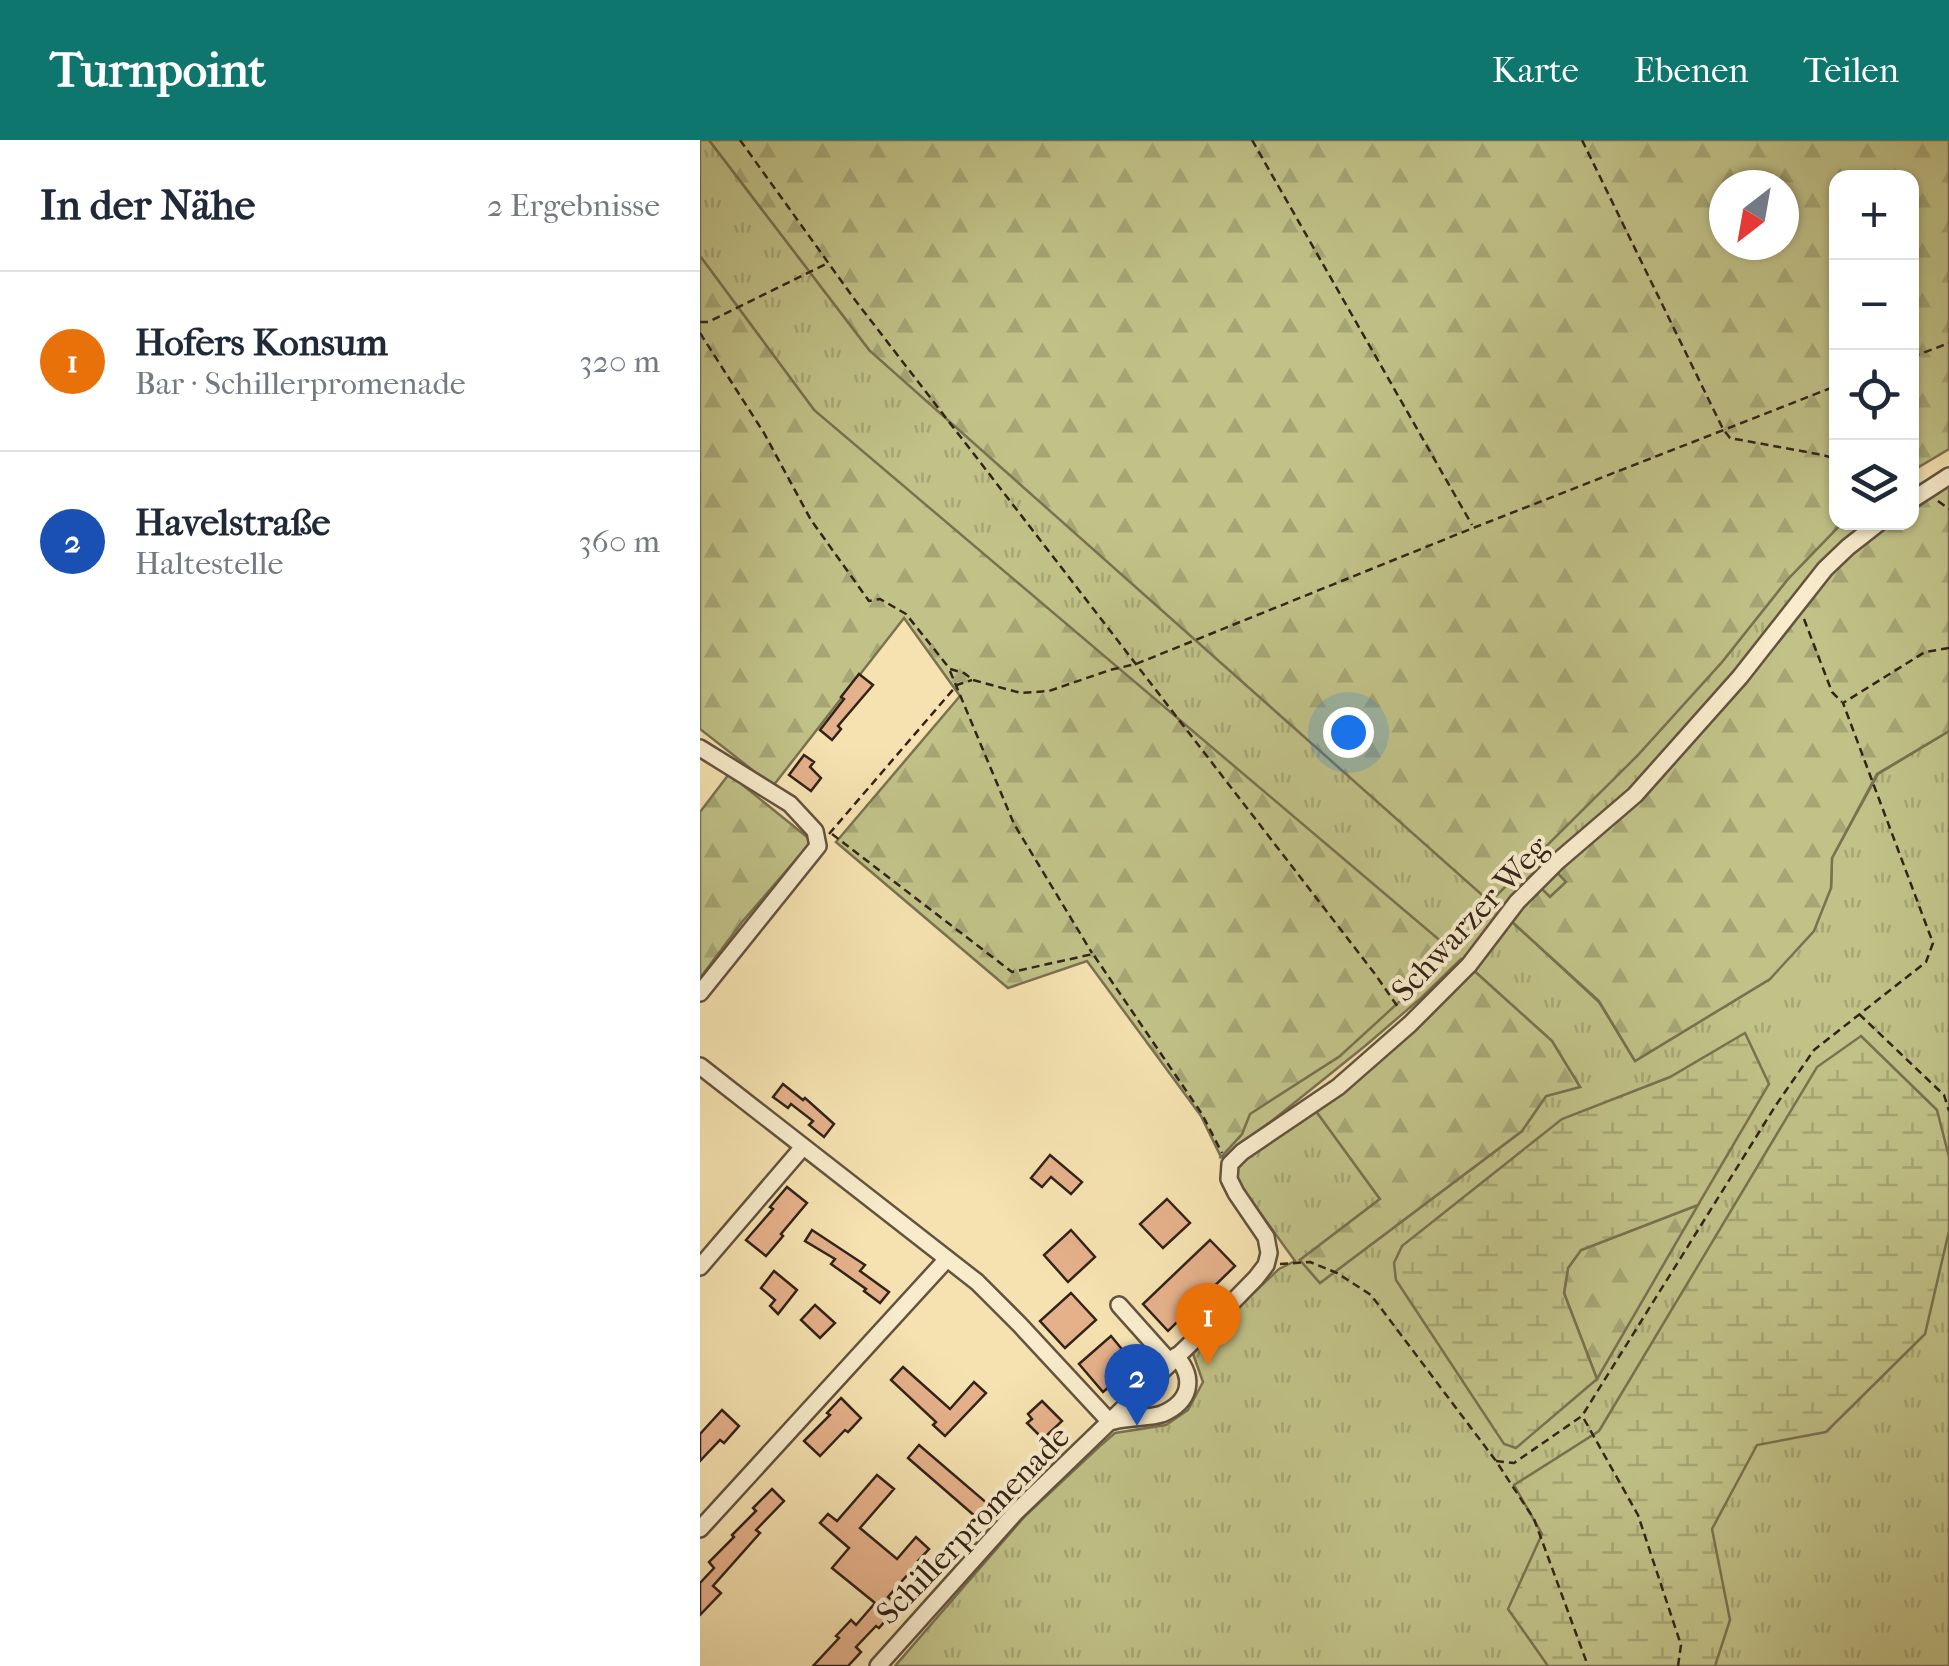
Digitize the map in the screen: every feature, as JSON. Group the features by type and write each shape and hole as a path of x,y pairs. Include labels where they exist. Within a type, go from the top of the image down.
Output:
{"street":[{"path":"1919,495 1949,476"},
{"name":"Schwarzer Weg","path":"1230,1164 1338,1087 1410,1024 1469,965 1517,902 1558,861 1636,795 1740,677 1825,569 1870,530"},
{"path":"700,748 790,804 814,831 818,846 700,994"},
{"path":"700,1066 993,1297 1110,1422"},
{"path":"700,1266 803,1147"},
{"path":"1119,1305 1178,1355 1256,1278 1269,1253 1266,1237 1236,1193 1230,1179 1230,1164"},
{"path":"700,1529 946,1259"},
{"name":"Schillerpromenade","path":"878,1666 1016,1512 1178,1355 1189,1384 1178,1403 1161,1414 1110,1422"}],"path":[{"path":"740,140 828,263 1410,1024"},
{"path":"1252,140 1473,528"},
{"path":"1582,140 1730,438 1829,457"},
{"path":"700,322 708,322 828,263"},
{"path":"700,333 764,433 811,520 842,564 869,600 880,599 906,614 950,670 1014,824 1093,954 1202,1114 1230,1164"},
{"path":"1919,354 1949,342"},
{"path":"950,670 1020,693 1050,691 1136,664 1829,389"},
{"path":"1496,1461 1514,1463 1582,1416 1814,1050 1926,962 1933,944 1843,703 1832,692 1798,602"},
{"path":"1843,703 1925,652 1949,648"},
{"path":"973,680 957,686 831,833 1012,972 1093,954"},
{"path":"1858,1014 1944,1095 1949,1111"},
{"path":"1266,1265 1310,1262 1336,1273 1370,1296 1496,1461 1534,1519 1588,1666"},
{"path":"1582,1416 1638,1515 1680,1646 1678,1666"}],"green space":[{"path":"700,140 709,140 870,351 1637,756 1722,662 1788,579 1835,530 1879,530 1556,871 1566,882 1550,897 1539,887 1509,919 1599,1002 1635,1061 1770,979 1831,888 1832,858 1878,774 1949,731 1949,1666 895,1666 1025,1516 1101,1445 1115,1433 1166,1425 1188,1410 1203,1382 1192,1351 1279,1269 1295,1261 1240,1185 1236,1177 1238,1163 1313,1107 1380,1199 1300,1260 1320,1283 1522,1131 1546,1096 1580,1087 1552,1041 1461,959 1365,1046 1227,1157 1221,1157 1242,1134 1249,1114 1340,1056 814,410 700,256"},
{"path":"709,140 1949,140 1949,449 1919,467 1919,170 1829,170 1829,530 1835,530 1788,579 1722,662 1637,756 1490,902 870,351"},
{"path":"700,256 814,410 1450,949 1435,969 1340,1056 1250,1114 1242,1134 1221,1157 1201,1116 1087,961 1008,988 836,842 960,696 904,618 773,786 700,729"},
{"path":"1949,481 1949,731 1877,774 1832,858 1831,888 1814,931 1770,979 1635,1061 1599,1001 1509,919 1539,886 1550,897 1566,882 1555,870 1869,535 1876,530 1919,530 1919,500"},
{"path":"729,774 812,841 700,978 700,812"},
{"path":"1471,968 1552,1041 1580,1087 1546,1096 1522,1131 1320,1283 1300,1260 1380,1199 1313,1107"},
{"path":"1745,1033 1769,1084 1698,1205 1581,1250 1568,1268 1564,1293 1597,1379 1516,1448 1504,1444 1396,1280 1394,1263 1402,1246 1562,1119 1670,1077"},
{"path":"1861,1036 1937,1110 1949,1157 1949,1231 1925,1334 1826,1432 1757,1445 1712,1529 1730,1620 1715,1666 1548,1666 1508,1609 1542,1534 1514,1485 1599,1431 1817,1067"},
{"path":"1698,1205 1597,1379 1564,1293 1568,1268 1581,1250"}],"building":[{"path":"859,674 873,685 838,726 841,729 832,740 820,730"},
{"path":"804,755 814,762 810,767 821,778 811,791 789,775"},
{"path":"783,1084 834,1124 824,1137 809,1125 813,1121 791,1104 788,1108 773,1097"},
{"path":"1050,1155 1082,1182 1071,1194 1051,1177 1042,1187 1031,1178"},
{"path":"787,1187 807,1203 766,1256 746,1240"},
{"path":"1167,1199 1190,1223 1163,1248 1140,1224"},
{"path":"812,1230 865,1265 860,1271 889,1292 880,1303 831,1264 835,1259 805,1241"},
{"path":"1071,1230 1095,1257 1068,1282 1044,1255"},
{"path":"1210,1240 1235,1266 1168,1331 1143,1304"},
{"path":"774,1271 797,1290 778,1314 770,1306 775,1300 761,1288"},
{"path":"1071,1293 1096,1320 1065,1348 1040,1321"},
{"path":"815,1305 835,1323 820,1338 801,1320"},
{"path":"1111,1336 1135,1365 1103,1392 1079,1364"},
{"path":"903,1367 950,1409 974,1382 986,1393 945,1436 933,1425 936,1422 891,1380"},
{"path":"841,1398 861,1418 820,1456 804,1441"},
{"path":"1042,1401 1062,1421 1043,1439 1027,1423 1032,1419 1028,1414"},
{"path":"722,1410 739,1426 700,1461 700,1434"},
{"path":"919,1445 988,1504 976,1517 908,1458"},
{"path":"877,1475 894,1489 860,1528 897,1559 916,1537 929,1549 918,1561 925,1567 916,1577 910,1572 888,1597 898,1606 856,1647 861,1652 848,1666 813,1666 851,1620 856,1625 875,1603 832,1568 849,1548 820,1523 828,1514 837,1521"},
{"path":"772,1489 784,1501 713,1586 721,1593 700,1615 700,1583 714,1568 709,1562"}],"place":[{"name":"Hofers Konsum","path":"1208,1365"},
{"name":"Havelstraße","path":"1137,1426"}]}
